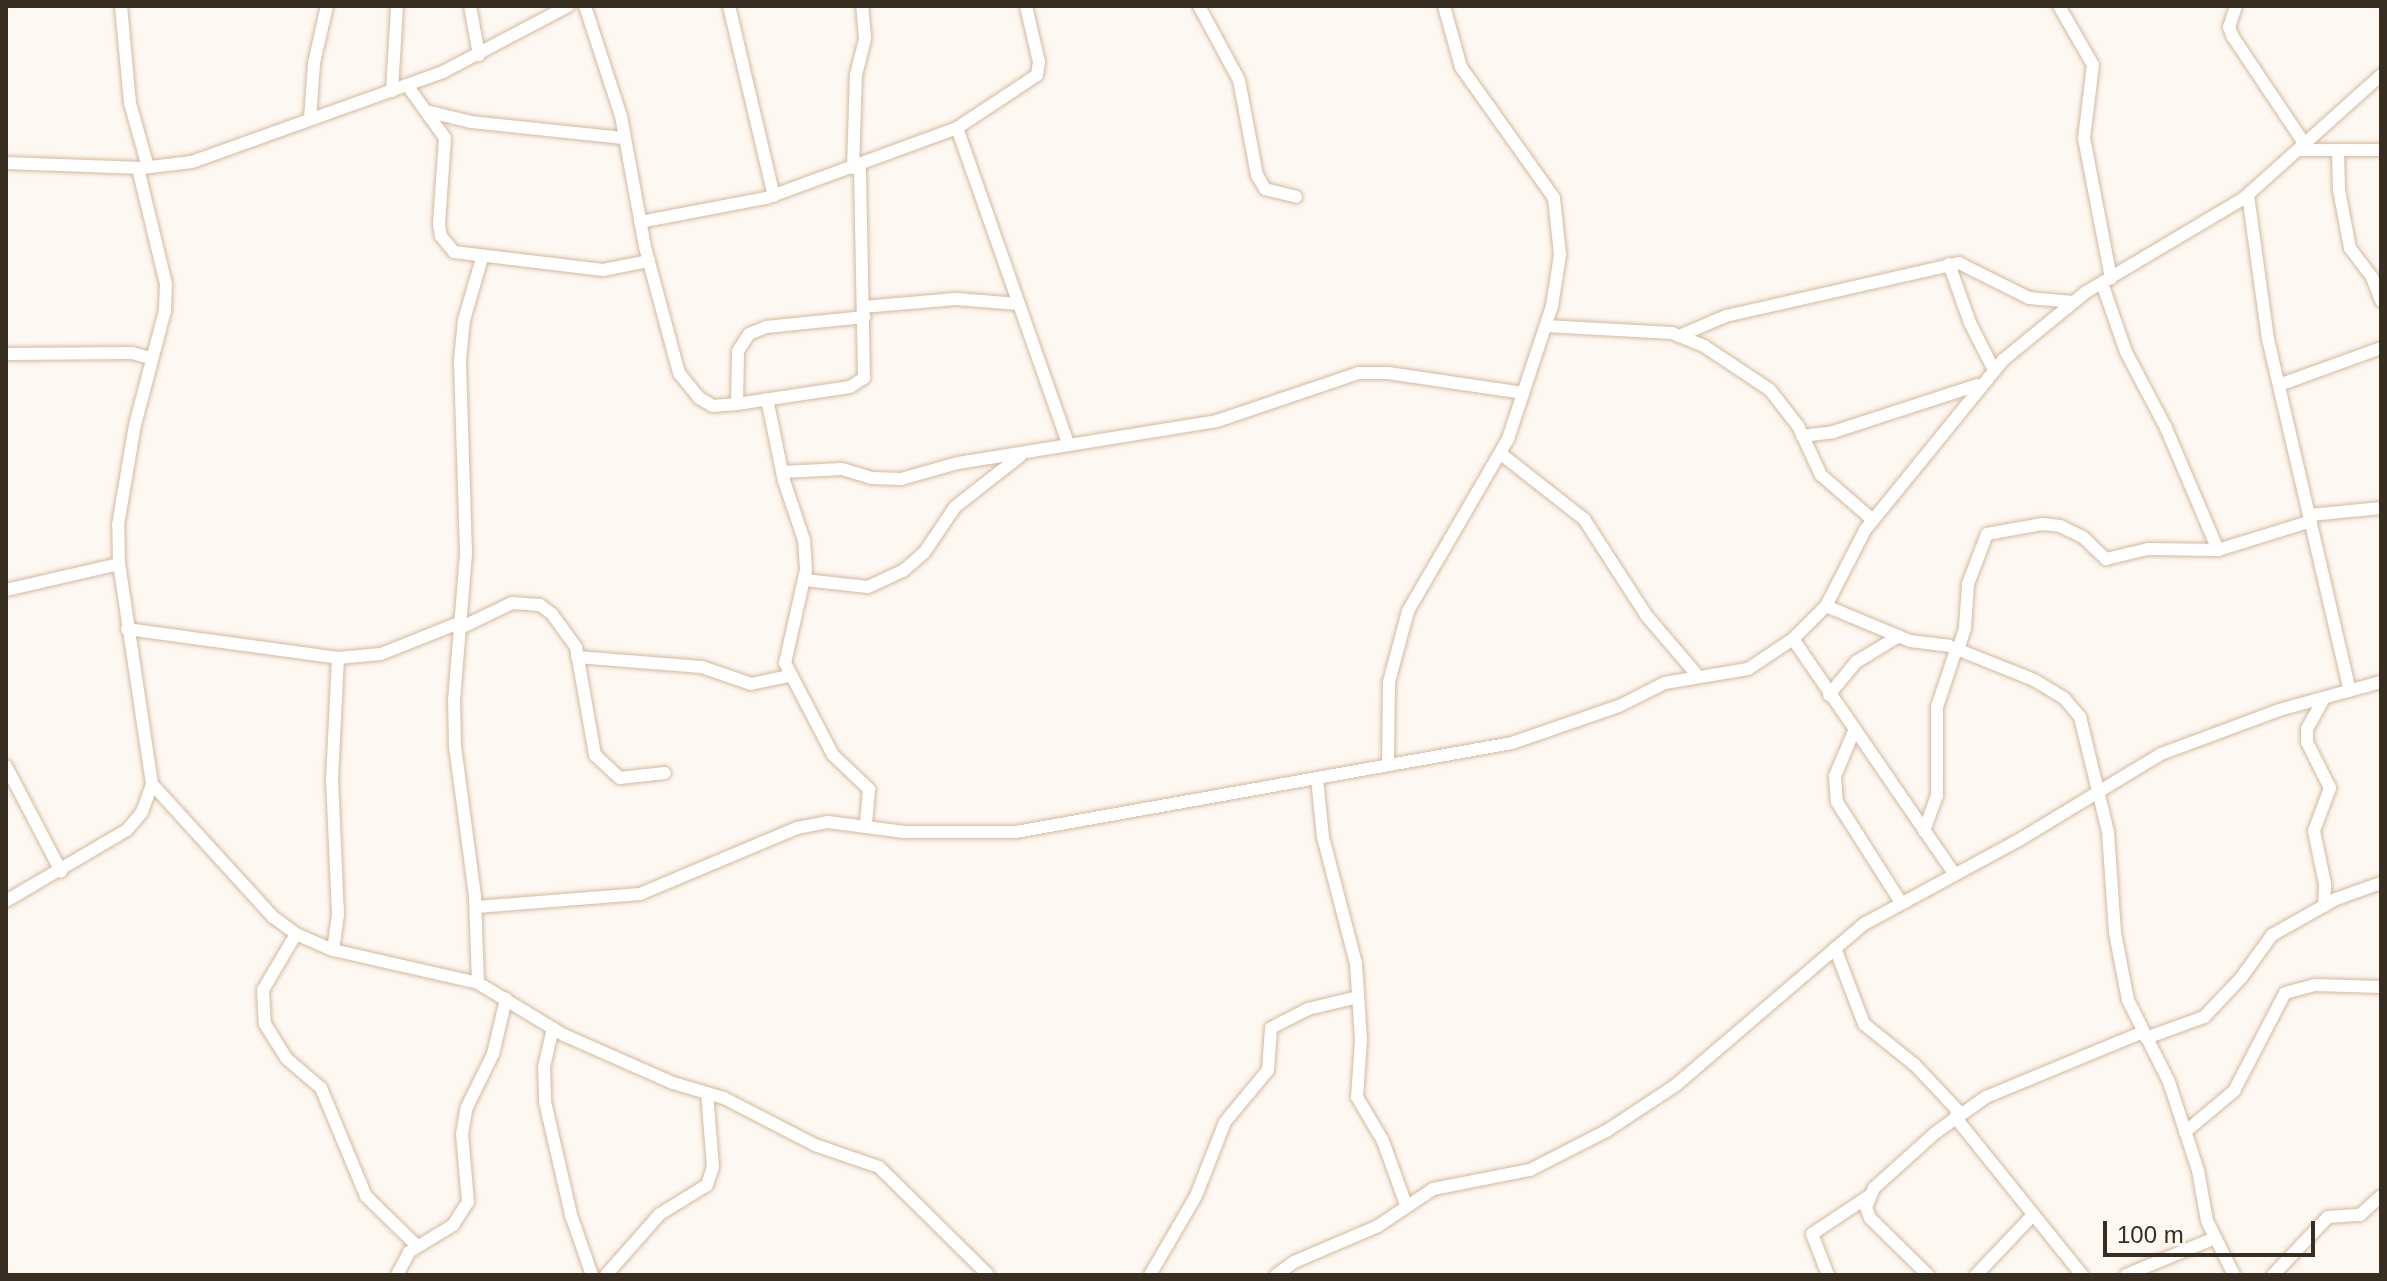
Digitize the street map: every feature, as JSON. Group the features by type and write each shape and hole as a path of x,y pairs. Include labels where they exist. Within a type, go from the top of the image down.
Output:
{"street":[{"path":"6,901 127,830 142,812 152,784 127,629 118,525 151,358 165,311 166,284 130,103 121,6"},
{"path":"310,119 314,63 327,6"},
{"path":"392,91 397,6"},
{"path":"470,6 479,55"},
{"path":"6,163 143,167 192,162 407,85 479,55 568,6"},
{"path":"585,6 624,138 649,261 679,373 699,398 713,406 859,383 867,357 855,83 865,38 862,6"},
{"path":"729,6 774,196"},
{"path":"640,222 774,196 957,128 1037,75 1039,62 1026,6"},
{"path":"1199,6 1239,80 1257,175 1265,189 1296,197"},
{"path":"1388,764 1389,682 1408,611 1477,485 1501,454 1546,326 1560,255 1554,198 1461,67 1444,6"},
{"path":"2059,6 2093,65 2084,138 2106,280 2126,352 2166,428 2218,550"},
{"path":"2236,6 2230,15 2233,37 2303,148"},
{"path":"476,907 640,894 797,828 866,823 904,832 1016,832 1512,743 1697,675 1748,669 1793,639 1826,606 1873,520 1994,370 2073,302 2248,195 2381,75"},
{"path":"407,85 447,149 441,236 454,252 482,258 603,270 649,261"},
{"path":"426,111 471,122 624,138"},
{"path":"957,128 1068,444"},
{"path":"2303,148 2381,150"},
{"path":"2338,150 2339,190 2350,248 2372,277 2381,301"},
{"path":"2248,195 2256,281 2350,691"},
{"path":"478,983 476,907 455,746 458,626 466,553 460,360 469,296 482,258"},
{"path":"1679,336 1726,316 1949,264 1973,265 2029,298 2073,302"},
{"path":"1949,264 1970,323 1994,370"},
{"path":"737,404 738,351 749,334 766,327 956,299 1018,304"},
{"path":"1546,326 1679,336 1770,390 1802,436 1821,475 1873,520"},
{"path":"2279,385 2381,348"},
{"path":"6,354 132,353 151,358"},
{"path":"782,472 842,469 872,478 901,479 1068,444 1217,421 1359,373 1388,373 1524,393"},
{"path":"1802,436 1842,430 1982,383"},
{"path":"767,399 782,472 804,540 805,580 786,647 789,676 840,766 869,789 866,823"},
{"path":"805,580 868,587 903,571 924,553 955,507 1025,452"},
{"path":"1501,454 1584,519 1646,615 1697,675"},
{"path":"1924,831 1937,796 1937,707 1965,628 1968,584 1987,534 2042,524 2060,526 2083,537 2106,559 2148,549 2218,550 2310,518 2381,508"},
{"path":"6,590 119,564"},
{"path":"127,629 338,658 381,654 512,603 540,605 567,629 577,657 595,755 620,778 665,773"},
{"path":"1826,606 1899,636 1957,650 2034,680 2072,706 2080,717 2114,871 2121,974 2145,1035 2169,1082 2215,1238 2234,1275"},
{"path":"1829,695 1856,662 1899,636"},
{"path":"1793,639 1954,873"},
{"path":"577,657 702,667 751,684 789,676"},
{"path":"333,950 338,915 332,780 338,658"},
{"path":"1276,1275 1294,1262 1378,1226 1433,1189 1530,1170 1608,1130 1676,1085 1835,948 1900,901 2184,744 2381,682"},
{"path":"2324,698 2307,729 2307,742 2330,788 2314,831 2325,884 2324,906"},
{"path":"1854,731 1834,790 1900,901"},
{"path":"6,766 61,871"},
{"path":"1317,779 1323,837 1356,964 1361,1040 1357,1097 1383,1141 1406,1205"},
{"path":"152,784 273,917 296,934 333,950 478,983 553,1028 673,1083 707,1093 815,1145 879,1167 988,1275"},
{"path":"1828,1275 1812,1234 1869,1196 1958,1115 2001,1089 2145,1035 2204,1017 2241,978 2272,935 2324,906 2381,883"},
{"path":"296,934 263,990 265,1024 286,1058 321,1088 366,1196 400,1235 417,1246"},
{"path":"1835,948 1864,1024 1915,1065 1958,1115 2082,1275"},
{"path":"2185,1132 2234,1091 2285,993 2315,985 2381,987"},
{"path":"1150,1275 1196,1196 1225,1122 1268,1070 1271,1028 1308,1009 1358,997"},
{"path":"397,1275 417,1246 453,1225 468,1202 462,1134 467,1107 493,1054 506,999"},
{"path":"553,1028 544,1067 545,1102 571,1215 592,1275"},
{"path":"606,1275 660,1214 707,1185 713,1167 707,1093"},
{"path":"1869,1196 1870,1218 1928,1275"},
{"path":"2273,1275 2328,1217 2360,1215 2381,1196"},
{"path":"1976,1275 2033,1215"},
{"path":"2126,1275 2215,1238"}]}
